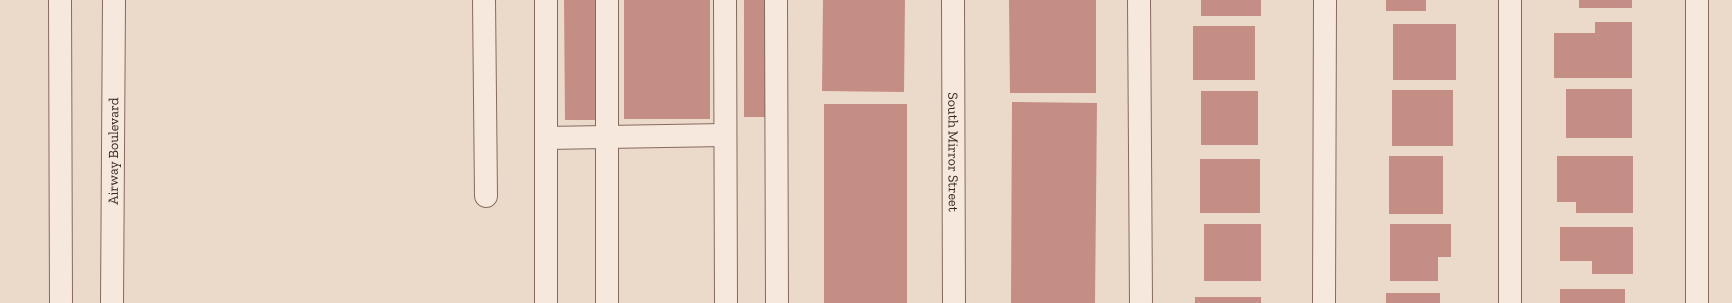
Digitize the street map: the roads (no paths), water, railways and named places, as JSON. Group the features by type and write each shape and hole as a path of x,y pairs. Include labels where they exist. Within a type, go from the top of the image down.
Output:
{"street":[{"path":"60,0 61,303"},
{"name":"Airway Boulevard","path":"112,303 114,0"},
{"path":"484,0 486,196"},
{"path":"546,0 546,303"},
{"path":"607,0 607,303"},
{"path":"725,0 726,303"},
{"path":"776,0 777,303"},
{"name":"South Mirror Street","path":"953,0 954,303"},
{"path":"1138,0 1140,303"},
{"path":"1324,303 1325,0"},
{"path":"1510,0 1510,303"},
{"path":"1697,0 1697,303"},
{"path":"546,138 725,135"}]}
